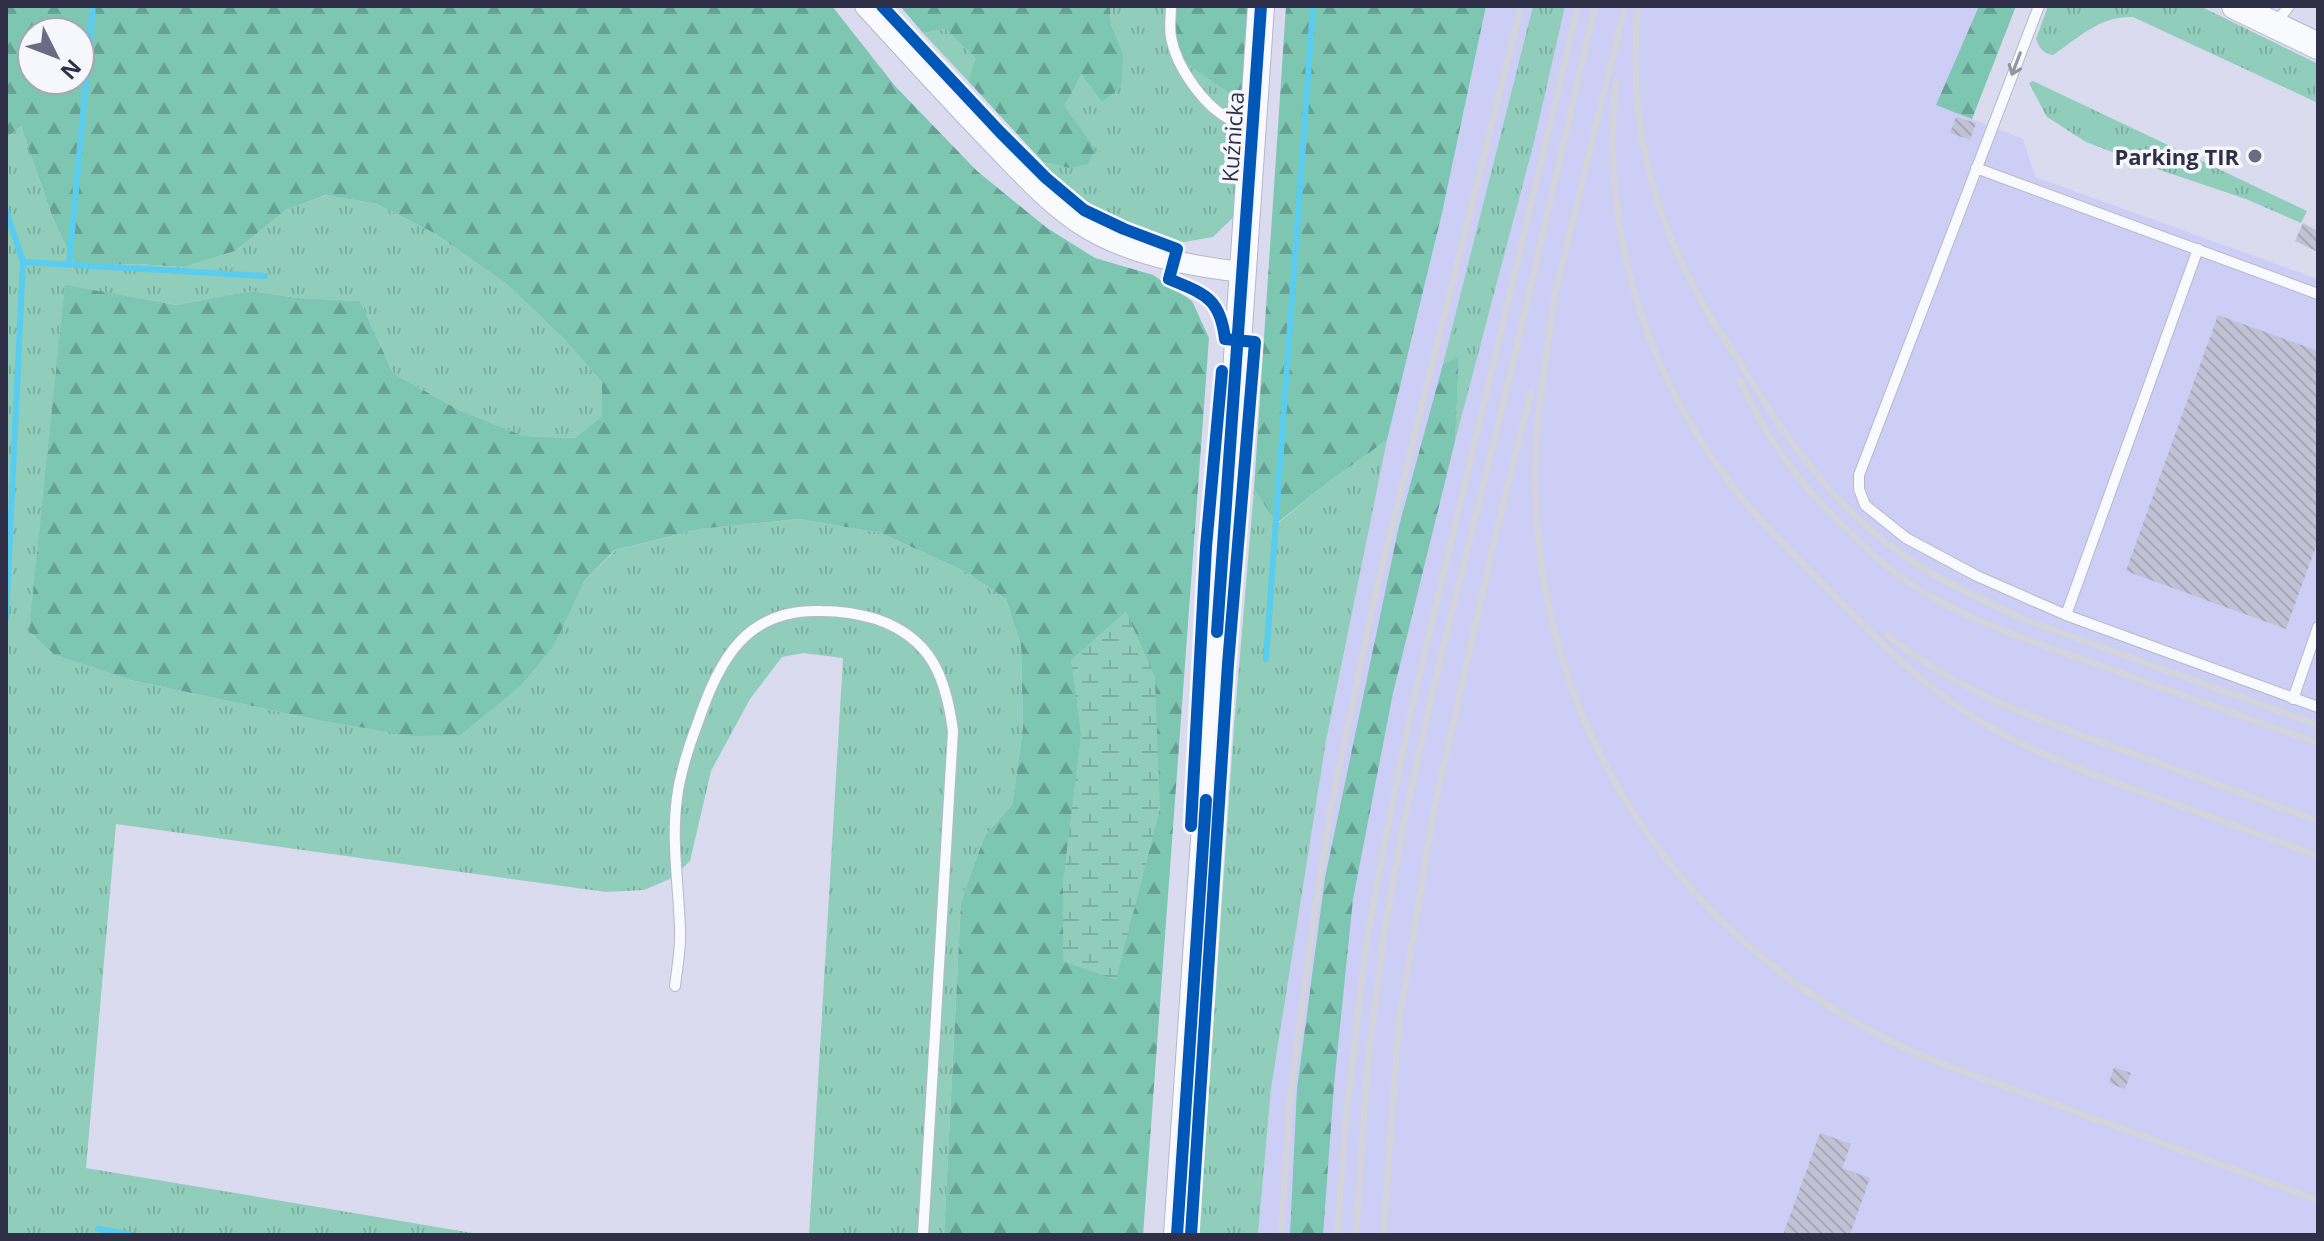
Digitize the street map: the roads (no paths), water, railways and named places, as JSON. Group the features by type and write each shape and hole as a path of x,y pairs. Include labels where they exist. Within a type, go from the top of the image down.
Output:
{"street":[{"path":"865,6 1041,194 1080,224 1103,237 1173,261 1243,272"},
{"name":"Kuźnicka","path":"1177,1235 1261,6"},
{"path":"2235,6 2282,15 2318,46"}],"lane":[{"path":"1171,6 1170,34 1176,60 1198,91 1219,112 1234,121 1253,126"},
{"path":"2039,6 1859,475 1859,489 1865,505 1906,538 1977,576 2066,615 2318,707"},
{"path":"1976,168 2318,294"},
{"path":"2066,615 2198,249"},
{"path":"675,986 680,935 674,843 677,797 701,712 727,656 746,635 765,621 803,610 836,611 876,619 903,632 927,651 940,674 949,702 953,731 923,1235"},
{"path":"2293,699 2318,627"}],"waterway":[{"path":"69,264 93,6"},
{"path":"1266,659 1313,6"},
{"path":"6,210 23,262 6,618"},
{"path":"23,262 265,276"},
{"path":"98,1229 131,1235"}],"railway":[{"path":"1281,1235 1290,1097 1331,807 1375,595 1521,6"},
{"path":"1337,1235 1346,1117 1366,945 1382,856 1411,711 1578,6"},
{"path":"1356,1235 1367,1070 1385,926 1405,817 1595,6"},
{"path":"1554,298 1625,6"},
{"path":"1638,6 1636,82 1639,118 1645,154 1665,224 1702,303 1760,395 1792,442 1846,507 1888,544 1920,566 2008,612 2318,725"},
{"path":"1616,81 1613,133 1615,185 1633,288 1670,386 1695,432 1724,475 1761,520 1901,661 1940,694 1981,722 2080,769 2318,856"},
{"path":"1556,289 1539,407 1535,466 1537,525 1549,608 1571,686 1603,760 1644,828 1693,891 1750,947 1815,997 1886,1039 1927,1058 2318,1200"},
{"path":"1740,380 1763,425 1805,485 1873,554 1918,589 1973,618 2019,637 2318,743"},
{"path":"1383,1235 1399,1021 1434,809 1531,391"},
{"path":"1887,635 1942,673 2002,704 2318,821"}],"place":[{"name":"Parking TIR","path":"2255,156"}]}
